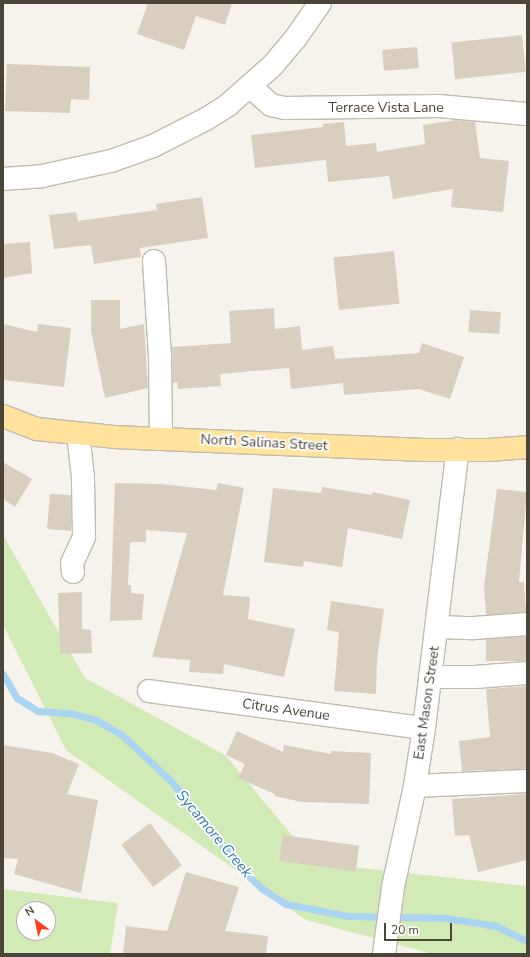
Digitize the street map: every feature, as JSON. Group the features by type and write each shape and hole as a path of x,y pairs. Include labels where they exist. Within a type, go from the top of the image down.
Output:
{"main road":[{"name":"North Salinas Street","path":"3,416 37,429 78,434 161,439 425,450 488,450 527,447"}],"street":[{"path":"3,179 42,176 89,167 146,148 206,119 251,87 295,39 320,3"},
{"name":"Terrace Vista Lane","path":"251,87 272,105 285,108 439,106 527,114"},
{"path":"154,261 160,356 161,439"},
{"path":"73,572 72,563 84,537 83,477 78,434"},
{"name":"East Mason Street","path":"386,944 394,887 415,786 424,728 458,449"},
{"path":"437,627 474,628 527,624"},
{"path":"430,676 475,677 527,673"},
{"name":"Citrus Avenue","path":"149,690 424,728"},
{"path":"415,786 527,781"}],"green space":[{"path":"3,535 85,678 225,755 315,863 527,886 527,954 433,954 306,920 66,750 3,625"},
{"path":"3,889 118,903 110,954 3,954"}],"building":[{"path":"148,3 232,3 225,25 196,16 184,50 137,34"},
{"path":"522,35 526,72 455,79 451,42"},
{"path":"417,47 419,68 384,71 382,50"},
{"path":"7,64 90,67 89,100 71,99 70,113 5,111"},
{"path":"456,120 475,122 480,158 509,161 503,212 451,207 453,189 393,199 389,176 328,182 326,160 255,168 251,135 323,127 323,124 344,122 346,146 376,143 377,152 425,144 423,125"},
{"path":"202,197 208,238 140,248 141,257 94,264 91,245 54,249 49,215 76,212 78,221 157,210 156,204"},
{"path":"30,242 32,273 3,278 3,244"},
{"path":"394,251 400,304 339,310 333,257"},
{"path":"91,300 120,300 120,329 144,324 148,388 105,398 91,331"},
{"path":"274,308 275,329 300,326 302,350 333,346 335,359 419,353 422,343 464,357 450,399 419,389 344,395 343,383 291,389 289,368 220,374 221,386 178,389 177,382 173,383 172,347 231,343 229,311"},
{"path":"470,310 501,312 499,334 468,332"},
{"path":"3,324 37,332 38,324 71,328 64,387 3,380"},
{"path":"3,462 32,479 15,507 3,499"},
{"path":"115,483 161,484 216,490 218,483 244,488 223,595 250,597 248,619 295,629 284,677 224,664 223,674 189,672 190,660 152,657 187,533 146,530 146,542 130,542 128,585 131,585 131,593 144,594 142,620 110,621"},
{"path":"322,487 372,495 373,492 410,500 402,539 348,528 342,567 304,561 303,567 264,562 273,488 321,493"},
{"path":"497,489 527,492 519,582 524,582 526,612 486,615 484,586"},
{"path":"50,494 71,495 71,531 47,529"},
{"path":"82,592 82,629 91,630 92,653 60,654 58,593"},
{"path":"331,601 384,609 377,659 376,694 334,691 339,632 327,630"},
{"path":"486,637 527,637 527,661 486,661"},
{"path":"527,686 527,769 462,771 459,741 490,737 486,689"},
{"path":"237,731 283,752 284,745 331,754 331,751 371,753 369,804 302,802 274,796 275,794 238,778 245,764 226,755"},
{"path":"3,745 52,753 79,764 67,794 98,800 81,893 14,874 18,859 3,858"},
{"path":"527,794 527,860 478,872 469,835 455,836 452,799"},
{"path":"150,823 182,865 153,887 121,845"},
{"path":"283,835 359,846 356,871 279,861"},
{"path":"186,872 239,887 225,931 268,936 266,954 123,954 126,926 167,931"}],"waterway":[{"name":"Sycamore Creek","path":"3,674 17,698 38,711 70,713 96,720 122,735 170,780 242,870 261,888 286,904 347,916 446,918 496,926 527,941"}]}
